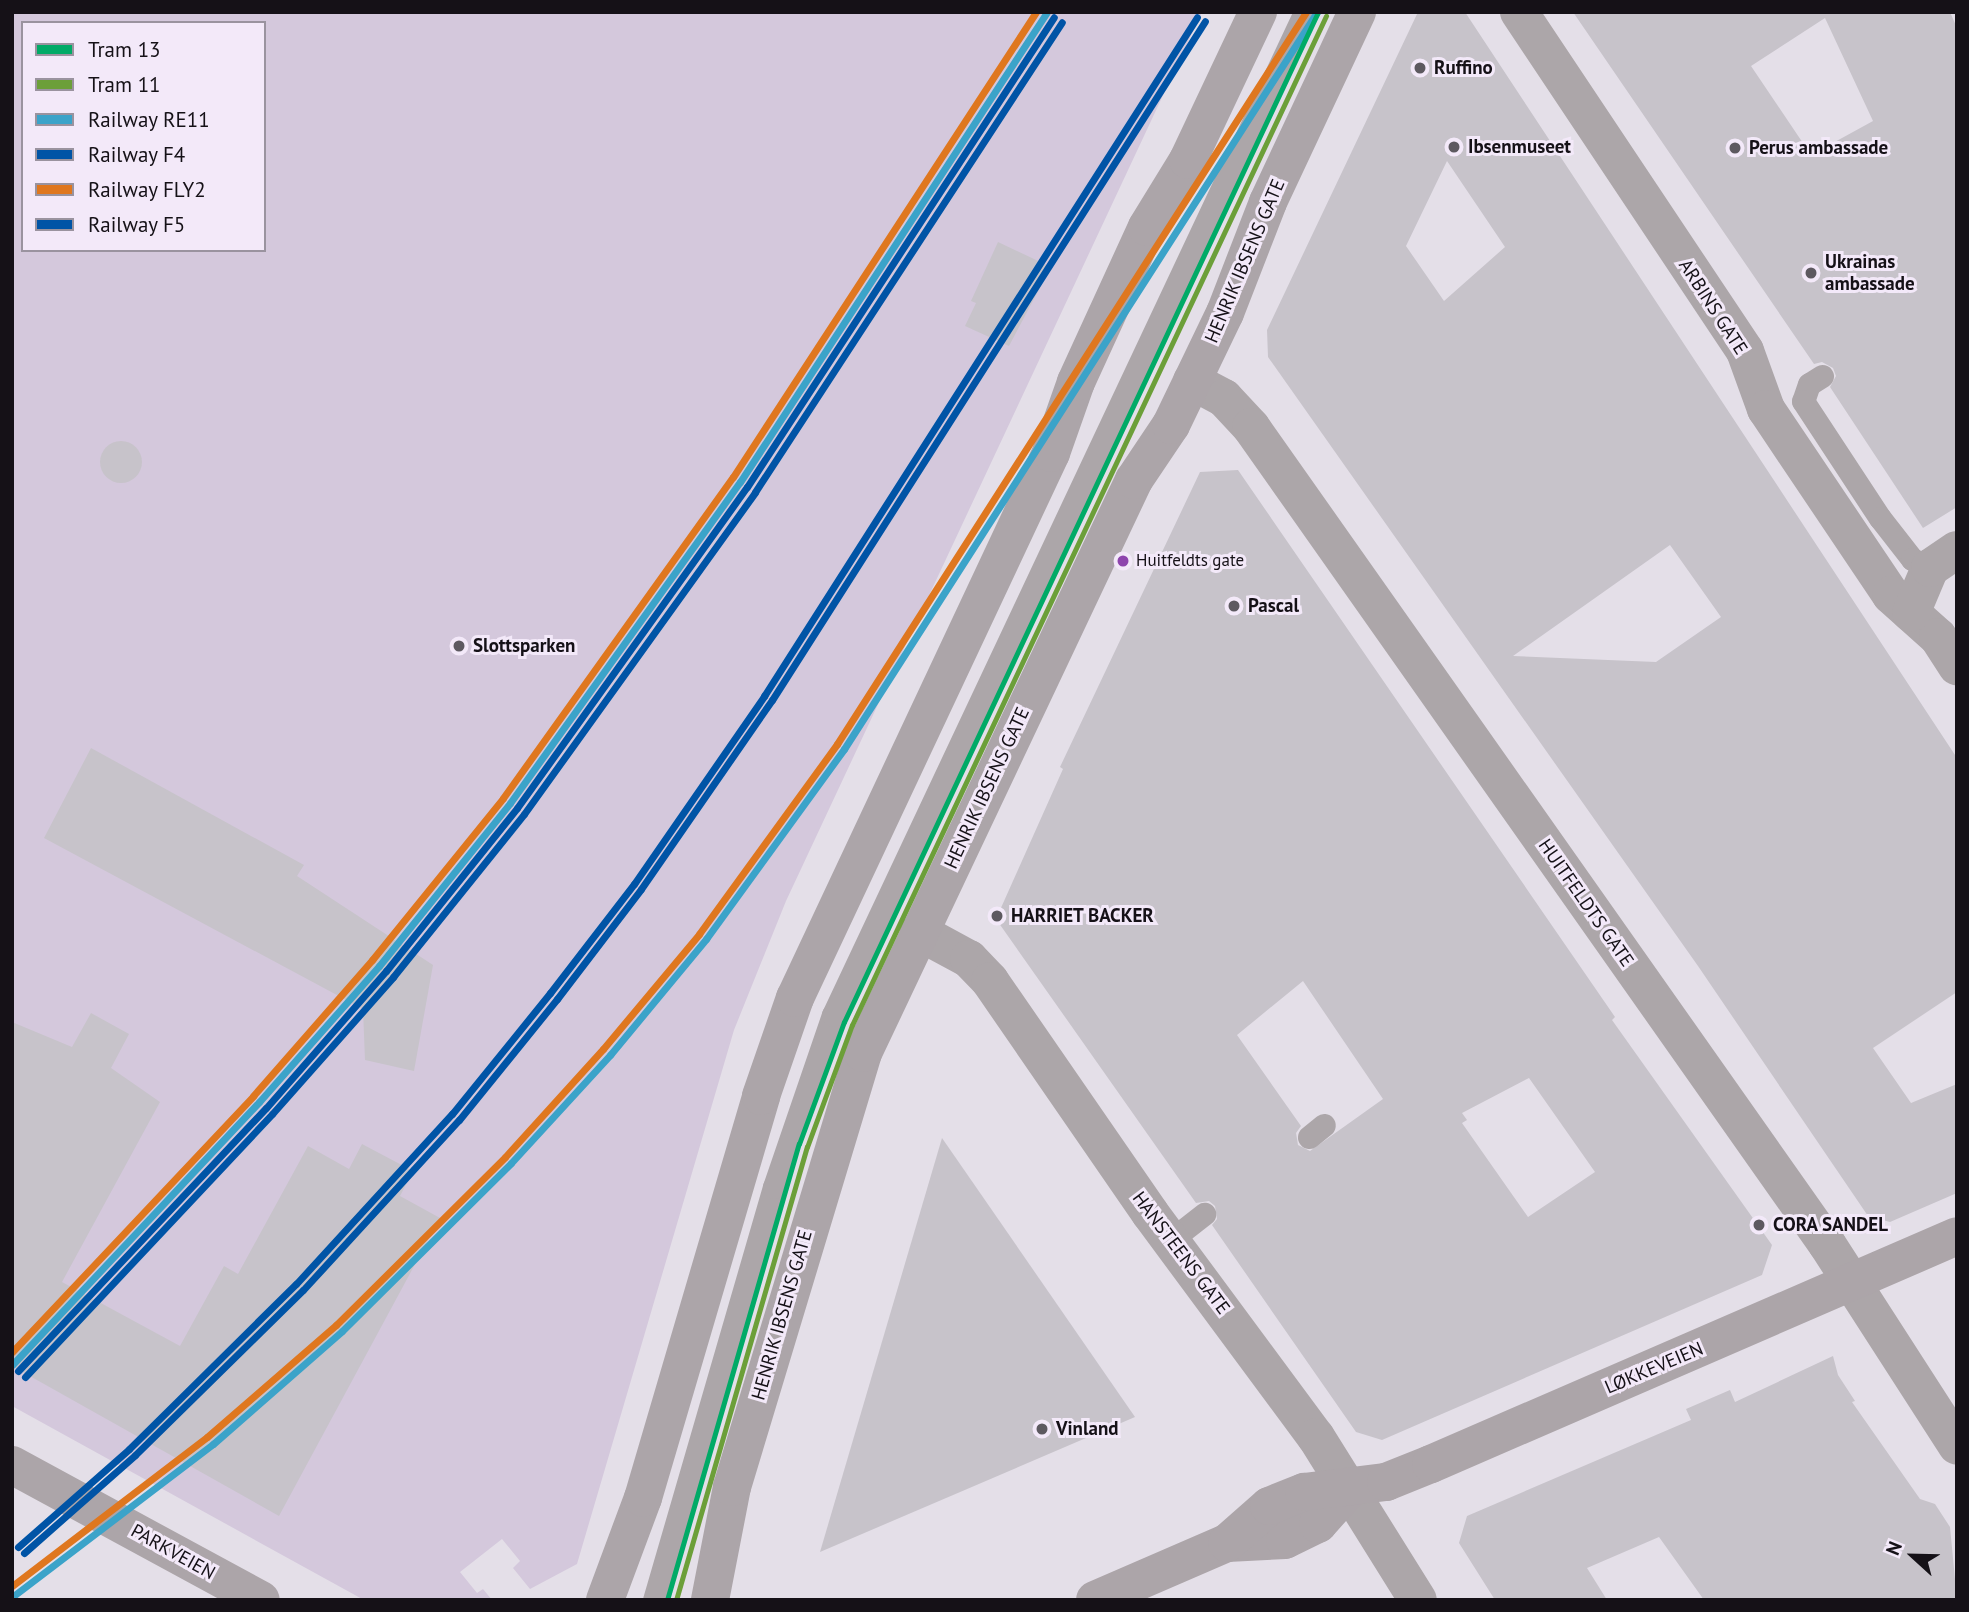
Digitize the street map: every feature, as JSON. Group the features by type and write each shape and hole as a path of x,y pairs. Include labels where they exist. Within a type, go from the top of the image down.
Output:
{"main road":[{"path":"605,1600 643,1498 753,1122 795,998 1051,453 1076,382 1147,227 1188,160 1258,12"},
{"name":"HENRIK IBSENS GATE","path":"710,1600 732,1487 836,1130 863,1053 1134,480 1171,425 1192,381 1244,271 1268,202 1357,12"},
{"name":"LØKKEVEIEN","path":"1349,1489 1386,1482 1432,1464 1957,1236"},
{"name":"PARKVEIEN","path":"12,1465 261,1600"},
{"path":"1094,1600 1227,1543 1285,1540 1318,1524 1349,1489"}],"street":[{"name":"ARBINS GATE","path":"1519,12 1745,351 1766,409 1931,625"},
{"name":"HUITFELDTS GATE","path":"1192,381 1224,398 1251,427 1852,1282 1957,1446"},
{"path":"1931,625 1943,559"},
{"name":"HANSTEENS GATE","path":"919,932 980,968 1172,1239 1276,1380 1419,1600"}],"lane":[{"path":"654,1600 788,1141 833,1015 1305,12"},
{"path":"1822,376 1809,384 1803,401 1880,518 1912,559 1943,559"},
{"path":"1172,1239 1205,1214"}],"shaded area":[{"name":"Slottsparken","path":"12,12 1202,12 786,901 734,1030 577,1564 530,1589 513,1568 520,1561 502,1539 460,1572 477,1593 483,1589 492,1600 364,1600 12,1406"}],"building":[{"path":"1418,12 1465,12 1957,758 1957,992 1873,1048 1911,1103 1957,1084 1957,1193 1890,1222 1868,1216 1698,966 1268,357 1267,330","holes":["1447,161 1505,247 1444,301 1406,246","1670,545 1721,617 1656,662 1513,656"]},
{"path":"1573,12 1950,12 1957,28 1957,507 1923,528 1830,387 1836,376 1833,368 1822,362 1814,364","holes":["1825,18 1873,121 1811,155 1751,66"]},
{"path":"998,242 1051,267 1009,346 965,326 976,303 971,301"},
{"path":"121,441 136,447 142,462 136,477 121,483 106,477 100,462 106,447"},
{"path":"1238,470 1615,1017 1612,1020 1772,1245 1762,1275 1382,1440 1356,1432 1212,1225 1217,1219 1215,1206 1209,1201 1196,1203 996,919 1063,769 1060,767 1200,472","holes":["1303,981 1383,1099 1310,1151 1298,1145 1296,1133 1301,1126 1237,1035","1529,1078 1595,1172 1528,1217 1462,1123 1467,1120 1462,1113"]},
{"path":"91,748 304,865 297,876 433,965 414,1071 365,1060 363,1009 44,838"},
{"path":"91,1013 129,1034 111,1068 160,1102 62,1282 180,1346 224,1266 238,1274 308,1146 349,1169 362,1144 413,1171 400,1196 440,1218 279,1516 12,1366 12,1022 72,1047"},
{"path":"942,1138 1135,1417 820,1552"},
{"path":"1833,1356 1838,1375 1855,1401 1852,1402 1920,1499 1935,1504 1950,1527 1957,1600 1704,1600 1659,1537 1587,1568 1607,1600 1495,1600 1459,1543 1467,1516 1691,1420 1686,1409 1730,1390 1735,1402"}],"tram line":[{"name":"13","path":"667,1600 799,1144 844,1022 1318,12"},
{"name":"11","path":"676,1600 807,1147 852,1025 1326,16"}],"rail line":[{"name":"FLY2","path":"12,1352 253,1096 372,960 503,798 733,477 1036,12"},
{"name":"RE11","path":"12,1365 259,1102 379,966 510,803 740,482 1047,12"},
{"name":"FLY2","path":"12,1586 207,1437 336,1325 505,1157 603,1049 699,934 837,744 1306,12"},
{"name":"RE11","path":"12,1597 213,1444 342,1331 511,1163 610,1055 706,939 844,749 1317,12"},
{"name":"F4","path":"18,1371 266,1108 386,971 517,808 747,487 1054,17"},
{"name":"F4","path":"18,1547 129,1449 296,1284 452,1114 634,884 764,696 1197,17"},
{"name":"F5","path":"24,1553 135,1455 303,1290 459,1120 557,999 641,889 772,700 1205,21"},
{"name":"F5","path":"25,1377 272,1114 393,977 524,814 755,492 1062,22"}],"place":[{"name":"Ruffino","path":"1420,68"},
{"name":"Ibsenmuseet","path":"1454,147"},
{"name":"Perus ambassade","path":"1735,148"},
{"name":"Ukrainas ambassade","path":"1811,273"},
{"name":"Huitfeldts gate","path":"1123,561"},
{"name":"Pascal","path":"1234,606"},
{"name":"Slottsparken","path":"459,646"},
{"name":"HARRIET BACKER","path":"997,916"},
{"name":"CORA SANDEL","path":"1759,1225"},
{"name":"Vinland","path":"1042,1429"}]}
